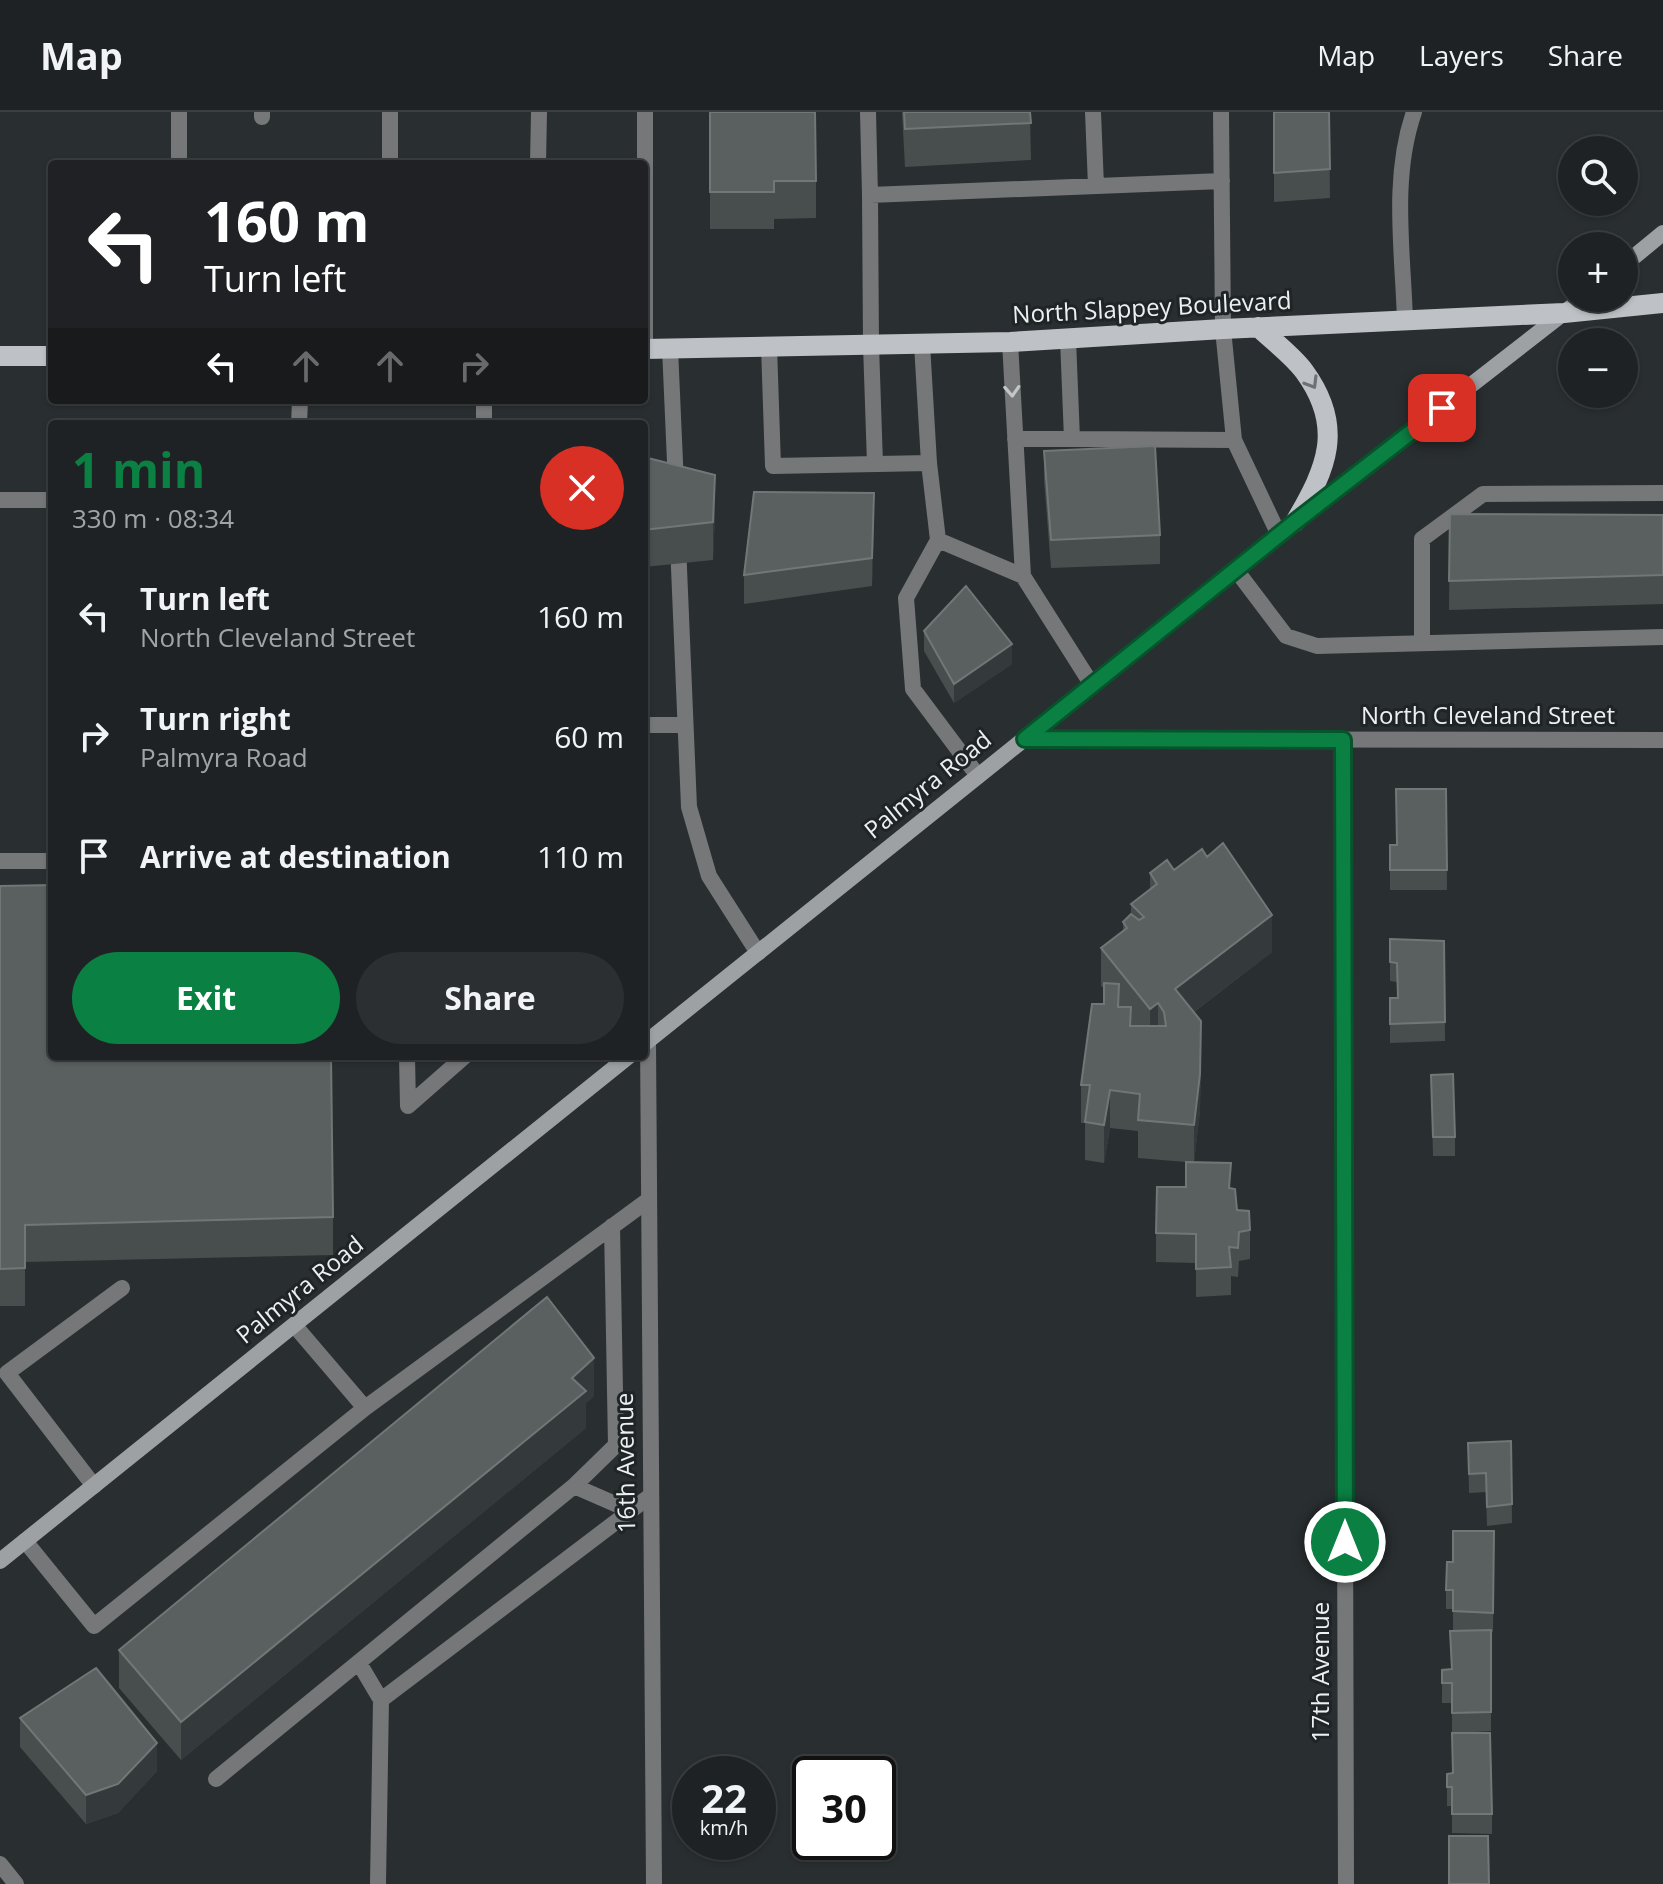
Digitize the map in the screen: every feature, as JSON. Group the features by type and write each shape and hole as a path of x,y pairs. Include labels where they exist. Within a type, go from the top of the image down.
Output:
{"main road":[{"path":"1638,254 1663,233"},
{"name":"North Slappey Boulevard","path":"648,349 1010,342 1564,313 1663,303"},
{"name":"Palmyra Road","path":"648,1038 1287,528 1564,313"},
{"path":"1258,327 1302,368 1319,394 1329,435 1316,486 1287,528"},
{"path":"0,356 48,356"},
{"name":"Palmyra Road","path":"0,1561 624,1060"}],"street":[{"path":"179,112 179,160"},
{"path":"390,112 390,160"},
{"path":"538,160 539,112"},
{"path":"645,112 645,160"},
{"path":"868,112 875,464"},
{"path":"1093,112 1096,186"},
{"path":"1221,112 1223,329 1234,440 1287,528"},
{"path":"1405,321 1400,179 1408,127 1414,112"},
{"path":"870,195 1222,181"},
{"path":"1068,339 1072,439"},
{"path":"1010,342 1023,576 1092,685"},
{"path":"922,344 929,463 938,540 906,598 913,689 978,776"},
{"path":"769,346 773,466 929,463"},
{"path":"670,348 689,807 709,876 758,953"},
{"path":"1015,439 1234,440"},
{"path":"1422,643 1422,539 1483,494 1663,493"},
{"path":"0,500 48,500"},
{"path":"938,540 1023,576"},
{"path":"1236,570 1286,636 1317,646 1663,637"},
{"path":"648,725 685,725"},
{"name":"North Cleveland Street","path":"1025,739 1663,740"},
{"name":"17th Avenue","path":"1343,740 1346,1884"},
{"path":"0,861 48,861"},
{"path":"407,1060 408,1106 460,1060"},
{"name":"16th Avenue","path":"645,1060 654,1884"},
{"path":"25,1541 94,1626 365,1408 647,1201"},
{"path":"216,1779 574,1486 616,1445 612,1226"},
{"path":"94,1486 3,1376 122,1288"},
{"path":"295,1326 365,1408"},
{"path":"574,1486 629,1510"},
{"path":"381,1700 650,1496"},
{"path":"359,1663 381,1700 378,1884"},
{"path":"0,1864 16,1884"}],"building":[{"path":"710,112 815,112 816,181 774,181 774,192 710,192"},
{"path":"904,112 1030,112 1031,123 905,129"},
{"path":"1274,112 1329,112 1330,169 1274,173"},
{"path":"1155,446 1160,535 1051,540 1044,451"},
{"path":"648,458 715,475 713,522 648,530"},
{"path":"754,492 874,493 872,558 744,575"},
{"path":"1450,514 1663,515 1663,575 1449,581"},
{"path":"966,586 1012,644 954,684 924,631"},
{"path":"1396,789 1446,789 1447,870 1390,870 1390,845 1397,845"},
{"path":"1223,843 1272,915 1175,989 1201,1021 1200,1074 1194,1125 1138,1120 1140,1094 1110,1090 1104,1125 1085,1122 1090,1085 1081,1085 1092,1004 1104,1004 1104,983 1119,984 1118,1007 1131,1007 1130,1026 1166,1026 1164,1012 1158,1003 1150,1009 1101,948 1127,928 1123,922 1131,914 1139,920 1144,917 1131,904 1157,884 1150,873 1167,860 1174,870 1202,849 1207,857"},
{"path":"48,885 48,1060 331,1060 333,1217 25,1225 25,1268 0,1269 0,886"},
{"path":"1390,939 1444,941 1445,1022 1390,1024 1390,998 1398,998 1397,963 1390,962"},
{"path":"1453,1074 1455,1137 1433,1137 1431,1075"},
{"path":"1186,1162 1231,1163 1229,1188 1235,1189 1237,1210 1249,1211 1250,1230 1239,1232 1238,1248 1229,1247 1231,1267 1196,1269 1196,1234 1156,1233 1157,1187 1186,1187"},
{"path":"547,1297 594,1358 572,1378 586,1391 181,1722 119,1650"},
{"path":"1511,1441 1512,1504 1487,1507 1486,1473 1469,1474 1468,1443"},
{"path":"1453,1531 1494,1531 1493,1613 1453,1611 1453,1590 1446,1590 1447,1562 1453,1562"},
{"path":"1491,1630 1491,1712 1452,1713 1452,1683 1442,1683 1442,1670 1452,1669 1450,1631"},
{"path":"96,1668 157,1743 118,1784 86,1795 20,1718"},
{"path":"1452,1733 1490,1733 1492,1814 1452,1814 1452,1787 1447,1787 1447,1774 1453,1773"},
{"path":"1449,1836 1488,1836 1489,1884 1449,1884"}],"route":[{"path":"1345,1542 1343,740 1025,739 1442,408"}]}
